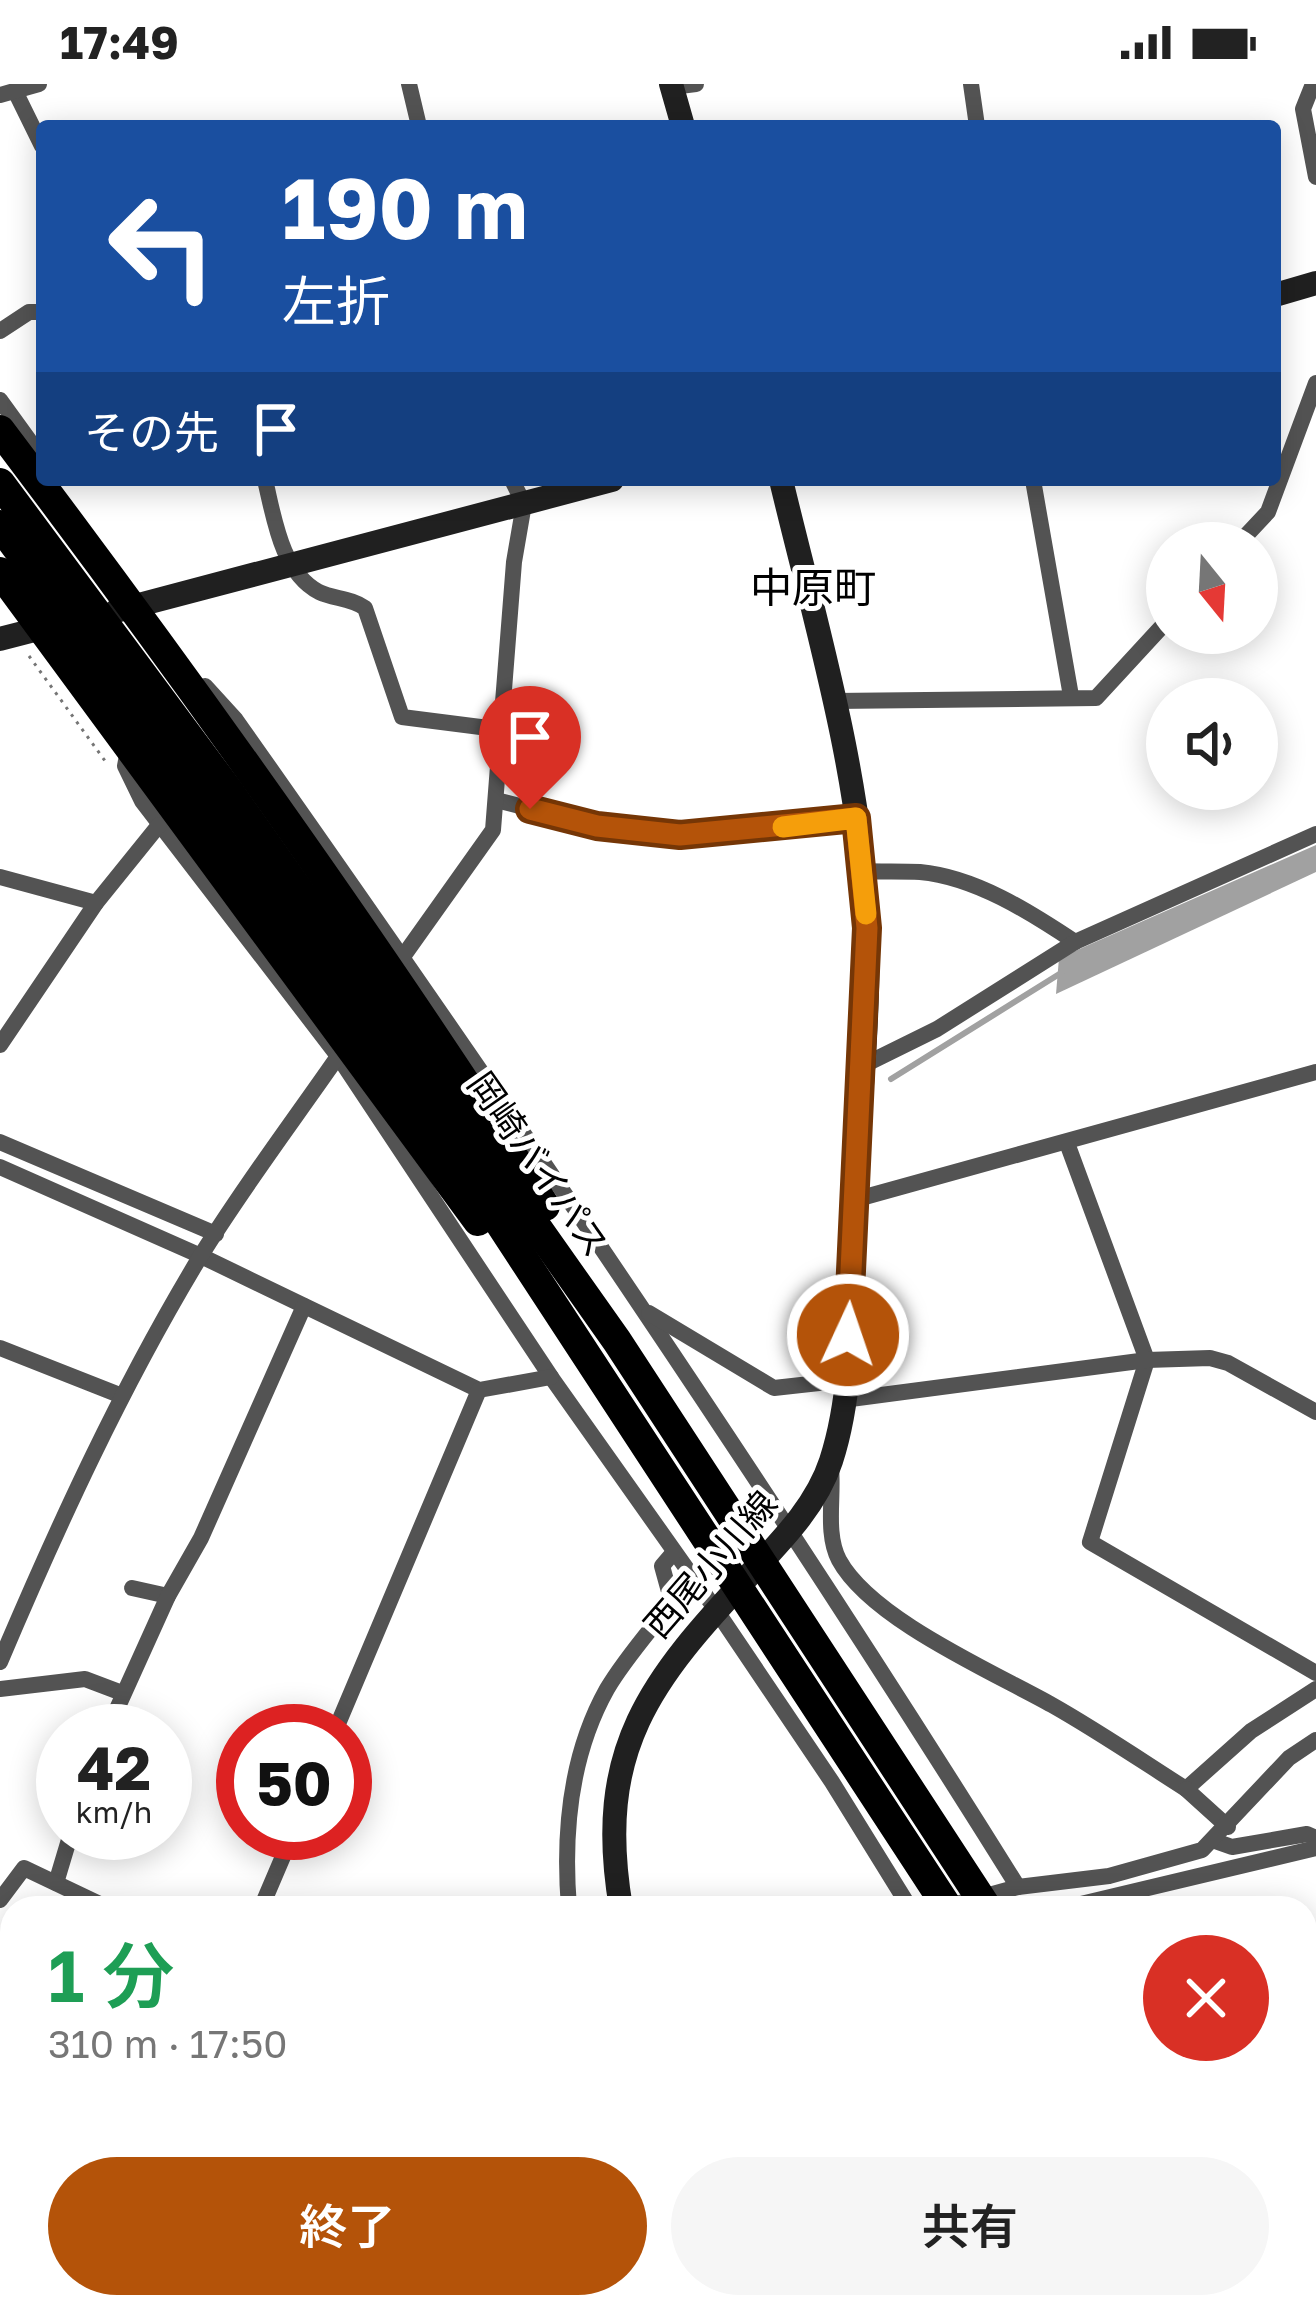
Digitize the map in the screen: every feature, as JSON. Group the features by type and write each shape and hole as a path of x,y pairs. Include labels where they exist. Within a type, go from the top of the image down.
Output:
{"highway":[{"path":"0,430 36,469"},
{"name":"岡崎バイパス","path":"0,483 228,790 617,1341 979,1896"},
{"path":"50,486 131,607 226,733 487,1115 617,1320 617,1341"},
{"name":"岡崎バイパス","path":"0,525 436,1124 937,1896"},
{"path":"1,574 19,634 127,759 532,1292 555,1303"}],"main road":[{"path":"680,85 683,120"},
{"path":"1281,293 1316,283"},
{"path":"19,634 590,486"},
{"name":"西尾小川線","path":"619,1896 612,1848 615,1790 651,1693 685,1644 790,1532 830,1463 844,1390 867,928 856,818 834,700 782,486"}],"street":[{"path":"36,137 8,93 38,84"},
{"path":"409,84 418,120"},
{"path":"971,84 976,120"},
{"path":"1313,84 1303,109 1316,177"},
{"path":"0,331 36,312"},
{"path":"1281,477 1316,383"},
{"path":"0,400 36,463"},
{"path":"266,486 280,543 292,565 317,591 365,608 402,717 504,730"},
{"path":"0,1662 58,1526 122,1396 201,1256 493,830 514,562 524,504 515,486"},
{"path":"1034,486 1071,696"},
{"path":"1259,522 1278,486"},
{"path":"834,700 1096,698 1146,644"},
{"path":"172,662 197,677 236,720 403,957 643,1309 1018,1887"},
{"path":"127,759 125,766 159,825 338,1056 551,1377 832,1782 903,1896"},
{"path":"496,800 597,826 680,835 856,818"},
{"path":"0,1045 7,1019 159,825"},
{"path":"862,1066 937,1029 1075,942 1316,834"},
{"path":"862,871 924,872 961,883 1026,910 1075,942"},
{"path":"0,877 96,903"},
{"path":"854,1200 1316,1072"},
{"path":"0,1142 216,1234"},
{"path":"1067,1143 1147,1360 1090,1543 1316,1673"},
{"path":"0,1167 201,1256 478,1390 551,1377"},
{"path":"118,1704 201,1538 304,1306"},
{"path":"643,1309 774,1388 844,1390 1210,1358 1228,1363 1316,1412"},
{"path":"0,1348 122,1396"},
{"path":"346,1704 478,1390"},
{"path":"830,1463 834,1547 866,1594 1186,1790 1232,1846 1306,1834 1316,1838"},
{"path":"569,1896 569,1814 582,1749 609,1686 668,1606 662,1565 674,1552"},
{"path":"132,1588 168,1596"},
{"path":"0,1689 85,1679 122,1693"},
{"path":"1186,1790 1251,1731 1316,1688"},
{"path":"987,1896 1018,1887 1109,1876 1202,1850 1289,1758 1316,1740"},
{"path":"1114,1896 1316,1848"},
{"path":"56,1883 63,1860"},
{"path":"266,1896 281,1860"},
{"path":"3,1896 24,1868 83,1896"}],"path":[{"path":"19,634 127,759"}],"shaded area":[{"path":"1316,845 1316,872 1056,994 1059,958"}],"waterway":[{"path":"891,1079 1061,973"}],"slow traffic":[{"path":"783,827 856,818 866,914"}],"district":[{"name":"中原町","path":"813,587"}],"route":[{"path":"530,809 597,826 680,835 856,818 867,928 848,1335"}]}
